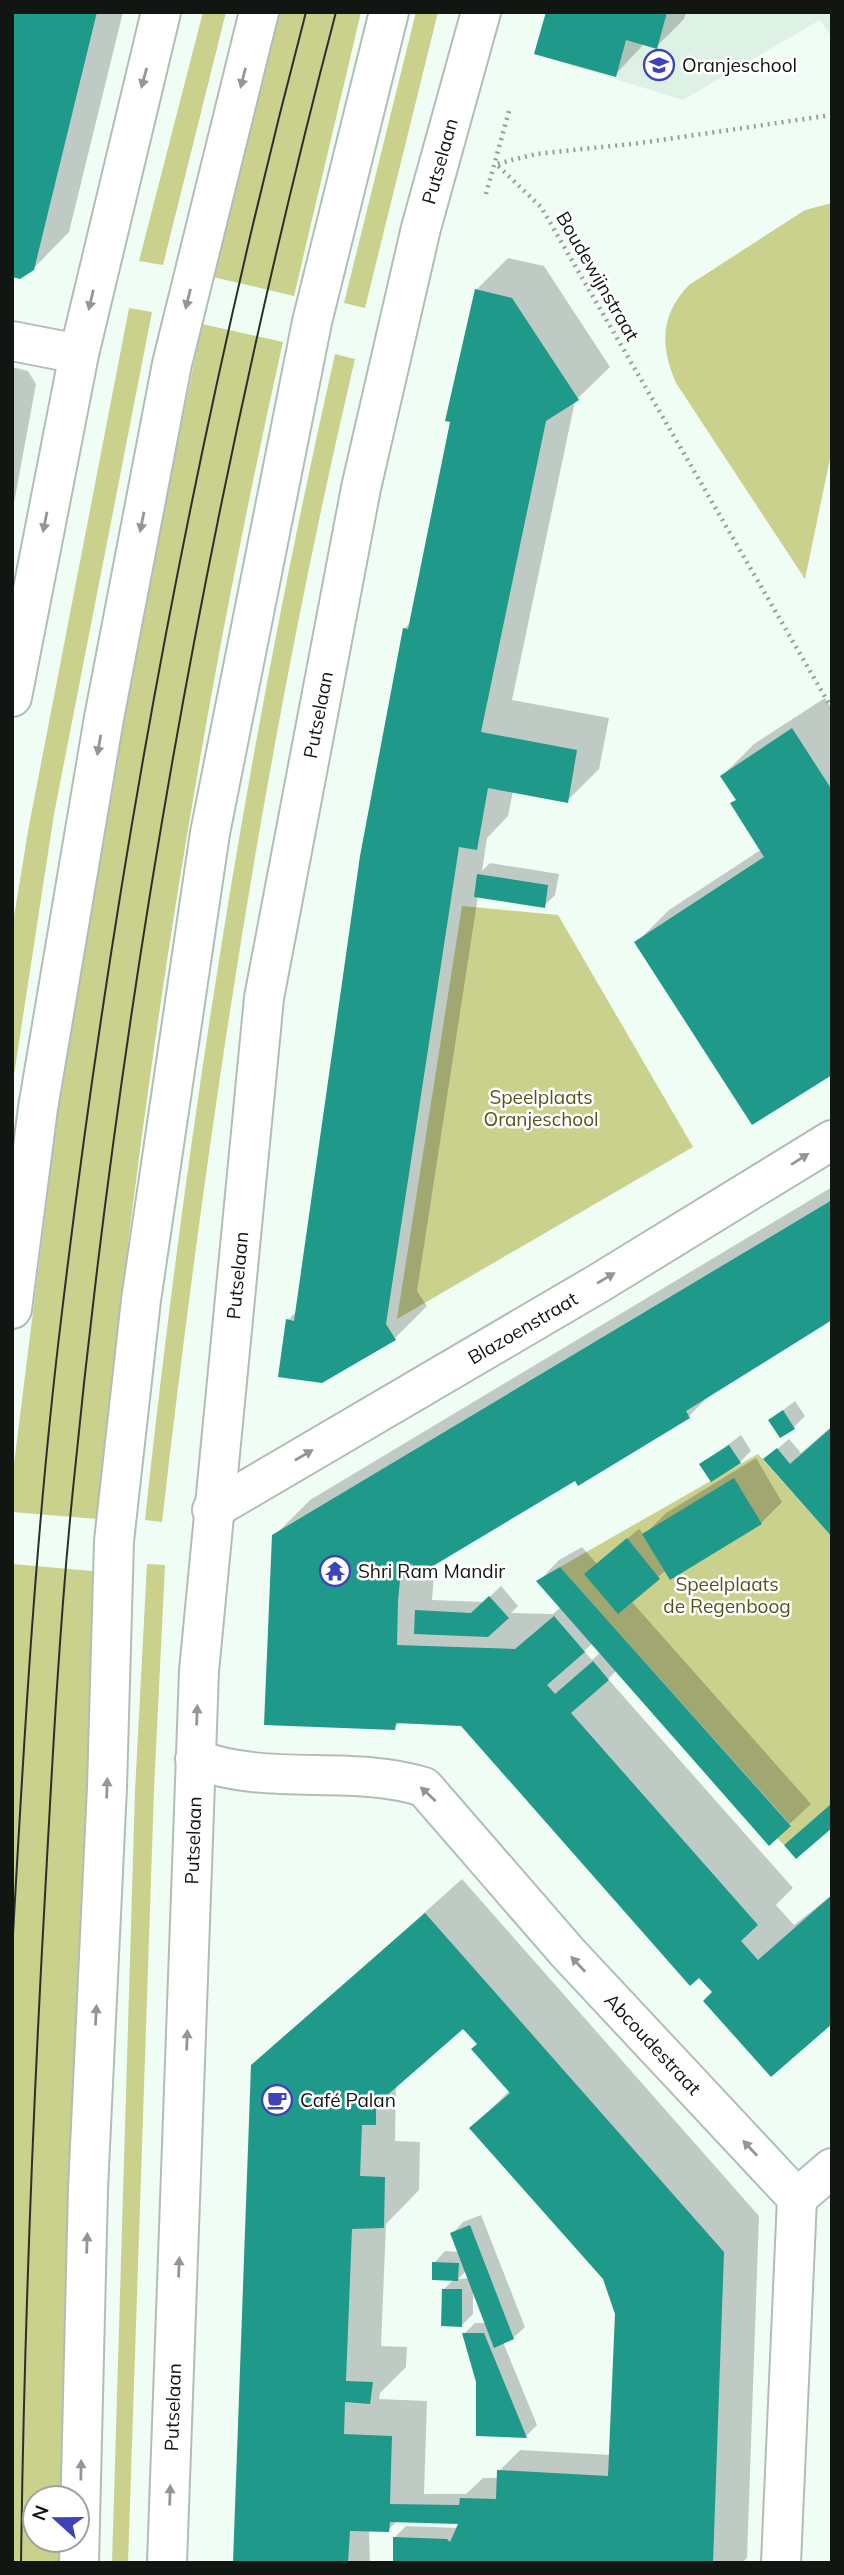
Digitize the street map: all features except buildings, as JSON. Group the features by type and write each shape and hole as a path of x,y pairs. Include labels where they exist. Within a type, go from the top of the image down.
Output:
{"street":[{"path":"12,697 79,354 161,12"},
{"path":"12,1309 38,1108 104,718 172,364 259,12"},
{"path":"79,2563 88,2189 107,1787 114,1541 141,1300 210,833 312,322 389,12"},
{"name":"Putselaan","path":"167,2563 195,1759 212,1510 264,998 361,488 421,228 481,12"},
{"path":"12,341 79,354"},
{"name":"Blazoenstraat","path":"212,1510 599,1283 832,1140"},
{"name":"Abcoudestraat","path":"195,1759 223,1769 265,1774 393,1777 424,1787 568,1953 797,2198"},
{"path":"781,2563 797,2198 832,2168"}],"path":[{"path":"485,199 512,101"},
{"path":"496,164 536,154 640,143 832,114"},
{"name":"Boudewijnstraat","path":"496,164 541,206 832,709"}],"shaded area":[{"name":"Oranjeschool","path":"546,12 832,12 832,38 820,20 683,100 534,54"}],"green space":[{"path":"203,12 226,12 163,265 139,261"},
{"path":"276,12 361,12 294,296 213,277"},
{"path":"416,12 438,12 365,308 344,303"},
{"path":"832,203 832,449 805,579 676,383 665,344 672,308 689,285 805,210"},
{"path":"129,308 152,312 54,814 12,1088 12,929 28,831"},
{"path":"202,324 283,342 223,634 172,928 131,1223 98,1519 12,1512 12,1480 70,1015 106,793"},
{"path":"335,354 355,359 293,647 266,792 198,1229 162,1522 145,1520 180,1227 223,934 275,643"},
{"name":"Speelplaats Oranjeschool","path":"462,906 558,915 693,1147 397,1319"},
{"name":"Speelplaats de Regenboog","path":"758,1454 832,1537 832,1803 784,1845 777,1838 791,1825 560,1567"},
{"path":"12,1564 92,1571 94,1586 62,2484 21,2484 21,2554 61,2554 61,2563 12,2563"},
{"path":"147,1564 165,1565 154,1790 128,2563 112,2563 135,1791"}],"tram line":[{"path":"12,1952 26,1711 45,1471 62,1312 106,984 193,495 265,172 306,12"},
{"path":"21,2563 30,2220 51,1780 68,1537 93,1303 144,931 175,746 248,377 336,12"}],"place":[{"name":"Oranjeschool","path":"659,65"},
{"name":"Shri Ram Mandir","path":"335,1571"},
{"name":"Café Palan","path":"277,2100"}]}
